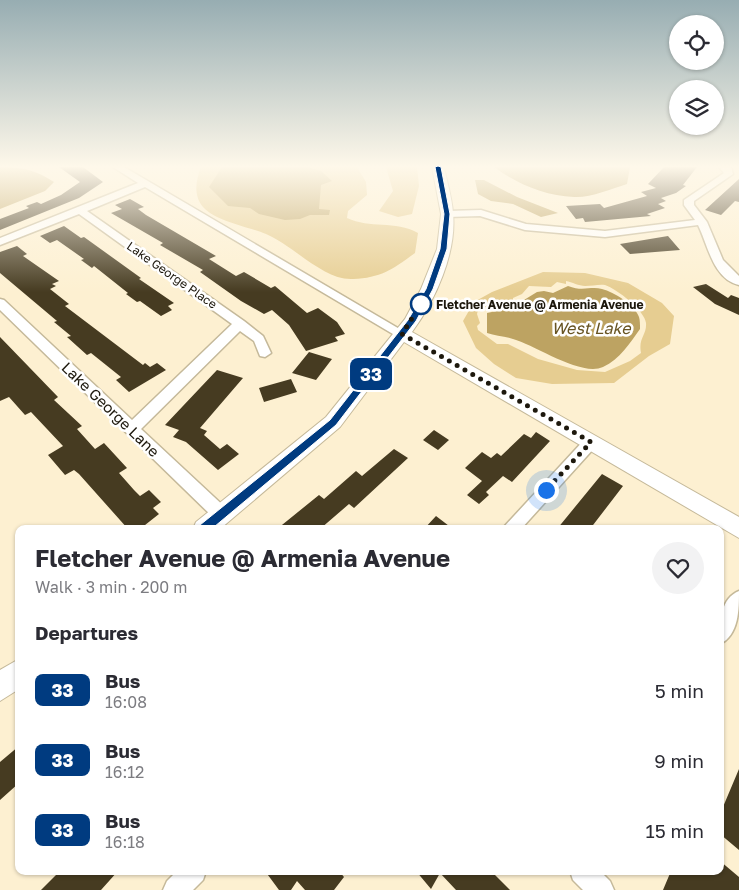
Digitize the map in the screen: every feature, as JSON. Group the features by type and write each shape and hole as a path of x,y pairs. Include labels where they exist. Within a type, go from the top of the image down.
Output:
{"main road":[{"path":"209,525 333,422 412,321 429,289 444,249 446,209"},
{"path":"402,334 739,528"},
{"path":"0,687 15,675"}],"street":[{"path":"0,242 84,209"},
{"path":"187,209 402,334"},
{"path":"691,209 702,222 716,259 726,272 739,282"},
{"name":"Lake George Place","path":"80,210 240,324 259,339 265,353"},
{"path":"447,214 481,213 525,227 605,234 702,222"},
{"name":"Lake George Lane","path":"0,304 222,515"},
{"path":"131,430 240,324"},
{"path":"514,525 591,442"},
{"path":"724,627 739,600"},
{"path":"177,890 190,875"}],"shaded area":[{"path":"205,209 351,209 348,211 347,218 365,223 391,225 418,233 415,253 393,268 371,277 342,278 320,269 266,234 224,220"},
{"path":"381,209 413,209 412,214 398,217 379,211"},
{"path":"543,272 585,273 628,283 662,303 674,316 670,344 649,356 614,383 552,384 516,378 494,364 476,348 463,321 474,302 492,292","holes":["566,281 583,286 605,285 636,307 646,323 640,348 641,353 630,361 605,372 577,370 538,359 508,344 497,344 478,330 477,326 480,323 477,314 479,306 488,307 513,301 513,298 522,294 529,286 551,287 557,282 566,284"]}],"water":[{"path":"251,209 330,210 329,215 310,215 300,219 285,220 259,214"},
{"path":"523,209 547,209 558,213 541,217"},
{"name":"West Lake","path":"568,286 578,289 598,288 607,291 624,300 637,312 640,329 624,350 609,364 594,369 583,368 558,359 522,342 487,333 487,313 511,308 537,292 553,293"}],"building":[{"path":"28,209 53,209 0,230 0,219"},
{"path":"122,209 139,209 146,215 216,256 209,259 236,276 244,272 271,288 275,286 307,313 318,308 337,322 345,334 335,337 338,341 306,351 289,325 272,310 264,314 241,301 200,272 203,270 160,245 163,243 111,213"},
{"path":"568,209 663,209 647,214 651,216 585,222 583,218 576,219"},
{"path":"707,209 727,209 721,215 705,210"},
{"path":"64,226 81,238 84,237 174,303 168,306 172,310 161,316 140,301 137,302 126,294 128,293 94,266 92,268 81,260 84,259 57,240 50,243 40,236"},
{"path":"668,236 680,250 630,254 620,244"},
{"path":"17,246 27,254 23,256 59,281 52,284 56,286 50,289 69,304 65,306 143,365 145,363 150,367 157,363 166,370 129,392 116,380 121,377 91,353 87,355 67,337 71,336 54,322 57,321 0,273 0,252"},
{"path":"706,284 728,298 731,295 739,298 739,315 715,304 693,287"},
{"path":"0,337 58,397 54,400 82,426 77,429 95,449 104,443 127,468 119,473 134,490 140,496 149,490 161,502 153,508 159,514 145,525 124,525 79,474 74,470 65,475 48,455 63,446 31,412 25,415 9,397 0,401"},
{"path":"309,352 332,359 316,380 292,373"},
{"path":"217,370 243,378 200,428 207,431 204,435 220,449 227,444 239,454 218,470 186,442 173,437 179,430 165,425"},
{"path":"291,379 297,392 264,402 259,388"},
{"path":"434,430 449,440 438,450 423,440"},
{"path":"536,432 550,441 512,482 503,476 486,492 489,495 479,504 467,495 482,481 465,468 482,452 491,458 497,453 501,456 524,434 531,438"},
{"path":"394,449 408,458 354,508 349,504 325,525 282,525 319,495 324,499 356,471 362,476"},
{"path":"602,474 623,486 593,525 560,525"},
{"path":"436,516 448,525 428,525"},
{"path":"15,749 15,787 0,800 0,762"},
{"path":"739,769 739,850 724,837 724,805"},
{"path":"724,864 739,877 739,890 663,890 669,875 724,875"},
{"path":"56,875 114,875 101,890 41,890"},
{"path":"268,875 342,875 344,877 334,890 305,890 297,881 291,890 279,890"},
{"path":"419,875 439,875 431,889"},
{"path":"442,875 495,875 510,890 456,890"}],"bus line":[{"name":"33","path":"209,525 333,422 412,321 429,289 444,249 446,209"}],"place":[{"name":"Fletcher Avenue @ Armenia Avenue","path":"421,304"}],"route":[{"path":"421,304 402,334 591,442 546,490"}]}
